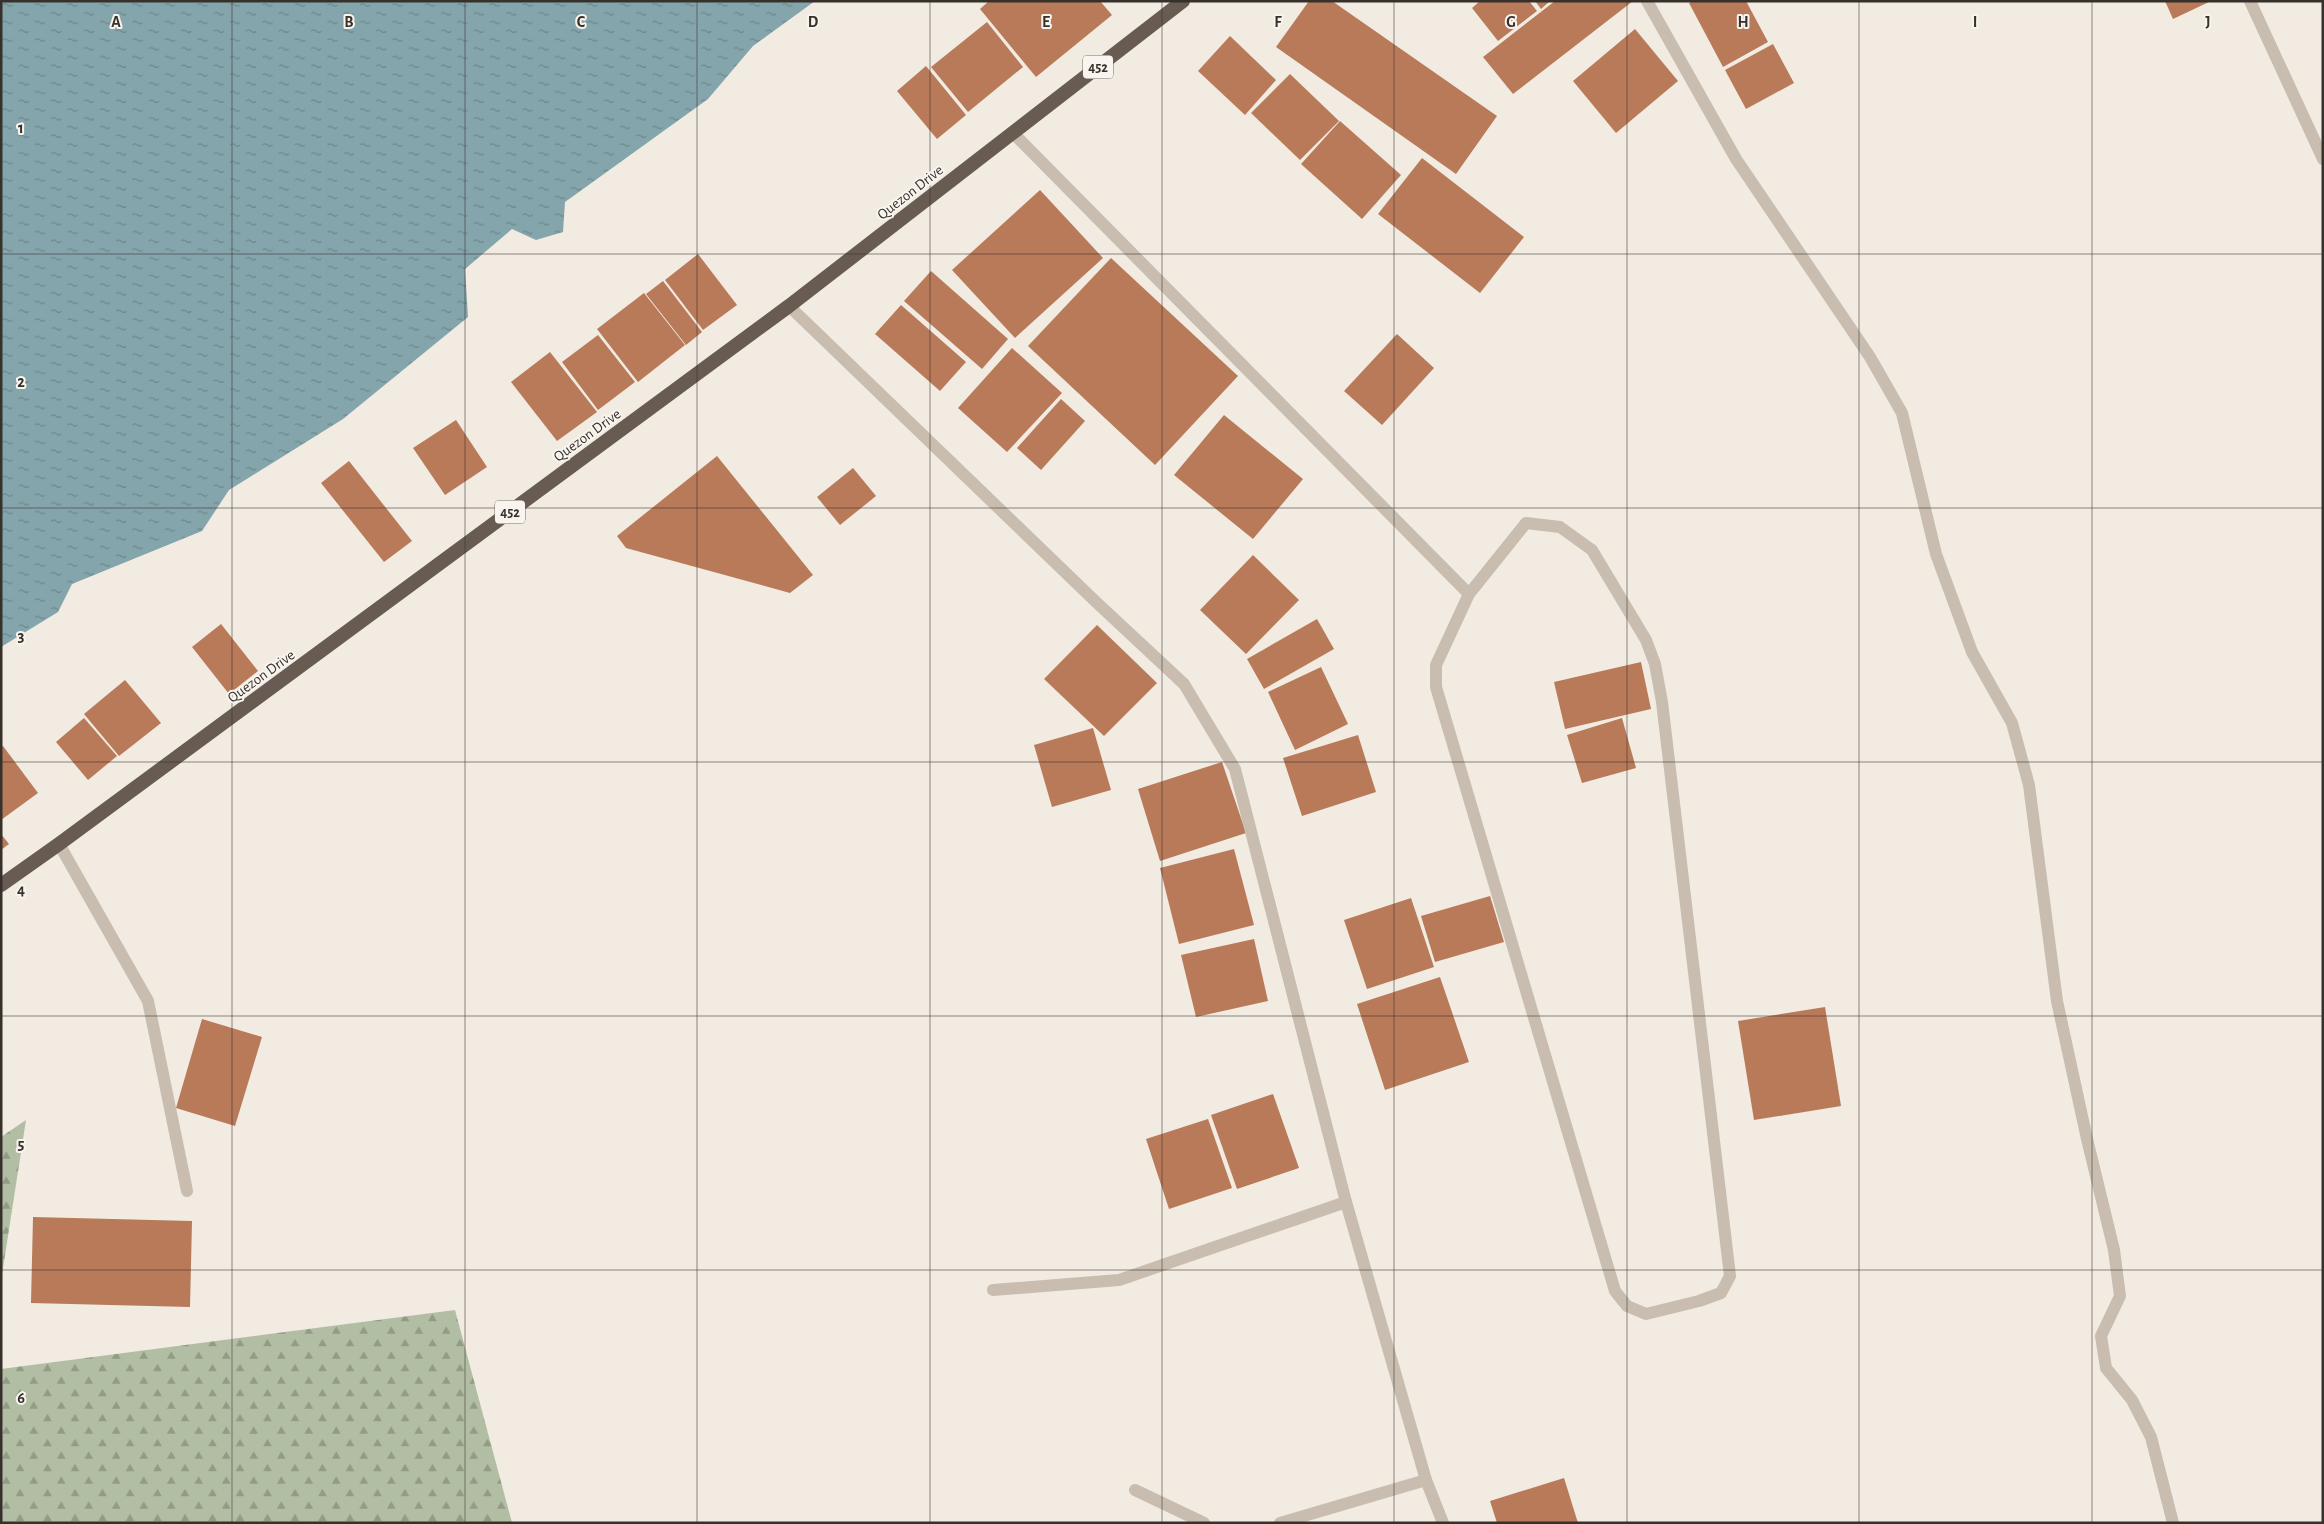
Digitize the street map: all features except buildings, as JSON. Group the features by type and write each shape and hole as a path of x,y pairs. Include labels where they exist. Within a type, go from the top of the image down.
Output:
{"highway":[{"name":"Quezon Drive","path":"1,885 789,306 1183,1"}],"street":[{"path":"1646,1 1736,159 1870,357 1902,413 1936,554 1972,652 2012,723 2029,785 2057,1000 2087,1139 2114,1250 2120,1296 2101,1336 2106,1368 2132,1400 2150,1437 2173,1523"},
{"path":"2250,1 2323,159"},
{"path":"1013,133 1469,594"},
{"path":"789,306 1095,601 1184,684 1235,769 1346,1202 1426,1480 1443,1523"},
{"path":"1526,523 1560,527 1592,550 1646,640 1655,664 1662,702 1730,1276 1721,1293 1699,1301 1646,1314 1627,1306 1615,1291 1436,687 1436,665 1469,594 1526,523"},
{"path":"59,844 148,1001 187,1191"},
{"path":"993,1290 1119,1280 1346,1202"},
{"path":"1280,1523 1426,1480"},
{"path":"1135,1490 1204,1523"}],"green space":[{"path":"26,1120 1,1281 1,1137"},
{"path":"455,1310 512,1523 1,1523 1,1369"}],"water":[{"path":"1,1 815,1 753,46 708,99 565,202 563,232 536,240 512,229 465,269 468,317 343,419 229,490 202,531 72,584 58,612 1,647"}]}
